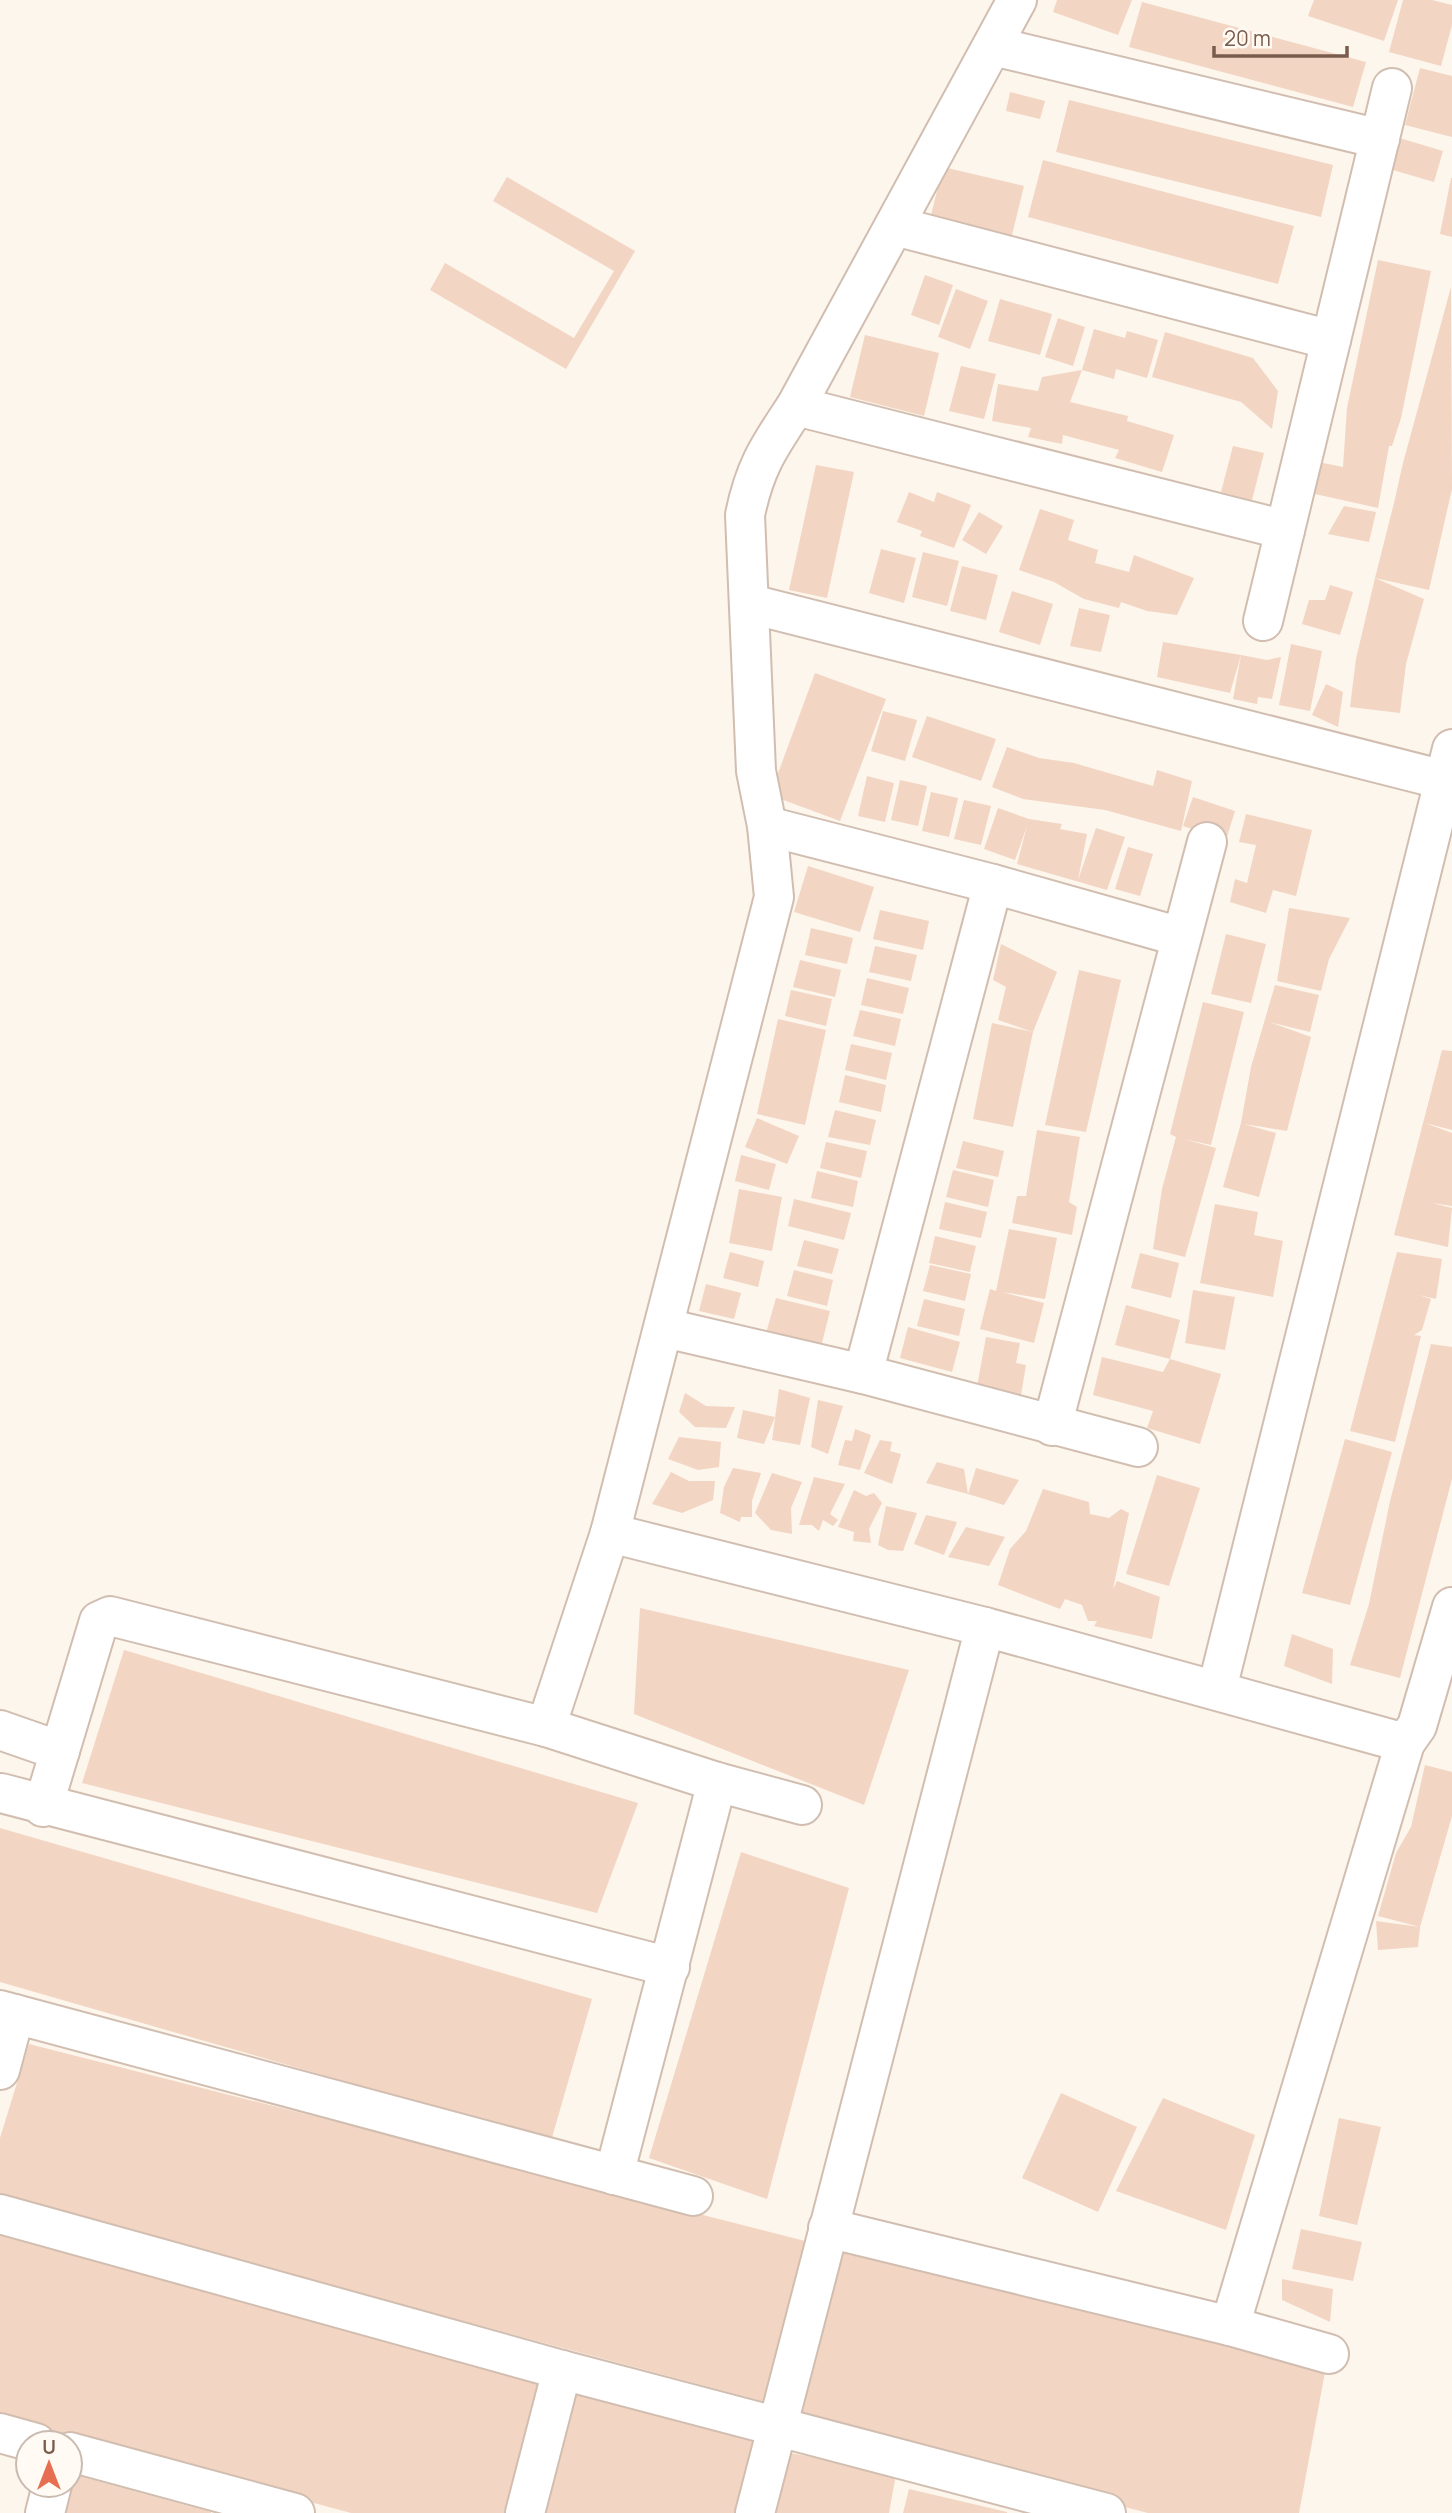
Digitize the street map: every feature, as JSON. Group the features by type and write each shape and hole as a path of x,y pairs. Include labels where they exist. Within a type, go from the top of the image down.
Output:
{"street":[{"path":"546,1727 610,1533 775,897 767,826 756,771 751,604 745,515 750,489 759,462 796,406 1017,0"},
{"path":"993,46 1380,139"},
{"path":"1263,621 1392,88"},
{"path":"895,226 1331,340"},
{"path":"796,406 1285,530"},
{"path":"751,604 1450,770 1217,1689"},
{"path":"767,826 993,884 1181,937"},
{"path":"1052,1426 1208,842"},
{"path":"863,1374 993,884"},
{"path":"665,1328 863,1374 1138,1447"},
{"path":"610,1533 985,1627 1405,1743"},
{"path":"1230,2326 1405,1743 1417,1726 1452,1606"},
{"path":"43,1807 99,1621 110,1616 546,1727 717,1782 803,1805"},
{"path":"755,2513 985,1627"},
{"path":"0,1731 60,1751"},
{"path":"614,2175 717,1782"},
{"path":"1,1793 43,1807 670,1967"},
{"path":"0,2070 7,2012 693,2196"},
{"path":"0,2214 562,2371 1106,2513"},
{"path":"828,2228 1230,2326 1329,2354"},
{"path":"525,2513 562,2371"},
{"path":"84,2456 295,2513"}],"building":[{"path":"1057,0 1132,0 1118,35 1053,12"},
{"path":"1314,0 1398,0 1384,41 1308,16"},
{"path":"1403,0 1432,0 1452,5 1452,25 1441,66 1389,52"},
{"path":"1142,2 1366,62 1353,107 1129,47"},
{"path":"1420,68 1452,76 1452,137 1405,125"},
{"path":"1010,92 1045,101 1040,119 1006,111"},
{"path":"1069,100 1333,165 1321,217 1056,152"},
{"path":"1396,137 1443,151 1434,182 1386,168"},
{"path":"1043,160 1294,226 1278,284 1028,217"},
{"path":"943,167 1024,186 1011,239 930,219"},
{"path":"507,177 635,251 566,369 430,290 445,263 574,338 614,271 493,201"},
{"path":"1452,178 1452,237 1440,234"},
{"path":"1378,260 1431,271 1401,418 1392,446 1389,446 1378,508 1306,492 1313,461 1343,467 1347,408"},
{"path":"925,275 953,285 939,325 911,315"},
{"path":"1451,287 1452,489 1429,590 1375,578"},
{"path":"956,289 988,301 970,349 938,337"},
{"path":"1000,299 1052,314 1040,355 988,341"},
{"path":"1058,318 1085,327 1073,366 1045,357"},
{"path":"1094,329 1125,338 1127,331 1158,340 1147,378 1116,369 1114,379 1082,370"},
{"path":"1165,332 1253,358 1278,391 1272,429 1241,402 1152,377"},
{"path":"865,335 939,353 924,416 850,397"},
{"path":"961,366 996,374 984,419 949,411"},
{"path":"1082,370 1070,402 1128,416 1127,421 1174,435 1162,472 1115,458 1119,450 1063,435 1062,444 1028,437 1031,428 992,421 998,384 1038,391 1042,377"},
{"path":"1233,446 1264,453 1252,500 1221,492"},
{"path":"816,465 854,472 827,598 789,590"},
{"path":"909,492 934,502 937,492 971,505 954,548 920,536 922,531 897,522"},
{"path":"1344,506 1376,512 1369,542 1328,534"},
{"path":"1040,509 1074,520 1068,540 1098,550 1095,563 1129,572 1134,555 1194,578 1177,615 1147,611 1121,602 1119,608 1084,599 1054,582 1019,570"},
{"path":"979,512 1003,526 986,554 962,540"},
{"path":"881,549 916,558 904,603 869,593"},
{"path":"923,552 959,561 947,606 912,597"},
{"path":"962,566 998,575 986,620 950,611"},
{"path":"1375,578 1424,599 1406,664 1400,713 1350,707 1356,659"},
{"path":"1330,585 1353,592 1340,635 1302,624 1309,600 1325,600"},
{"path":"1012,591 1053,604 1040,645 999,632"},
{"path":"1079,608 1110,615 1101,652 1070,646"},
{"path":"1163,642 1241,655 1230,693 1157,677"},
{"path":"1291,644 1322,651 1310,711 1279,705"},
{"path":"1241,655 1267,660 1281,657 1272,699 1258,697 1257,704 1233,699"},
{"path":"815,673 886,699 840,821 770,795"},
{"path":"1326,684 1343,692 1338,727 1312,715"},
{"path":"883,711 917,720 905,761 871,751"},
{"path":"927,716 996,739 981,781 912,757"},
{"path":"1007,747 1039,758 1074,763 1153,786 1157,770 1192,781 1181,831 1105,810 1023,799 992,787"},
{"path":"867,776 894,783 885,822 858,816"},
{"path":"900,780 927,786 918,826 891,820"},
{"path":"931,792 958,798 949,837 922,831"},
{"path":"1193,797 1235,811 1226,840 1183,826"},
{"path":"964,800 991,806 981,845 954,839"},
{"path":"998,808 1029,819 1062,824 1060,829 1087,834 1078,880 1096,828 1125,837 1107,890 1017,864 1027,826 1015,860 984,849"},
{"path":"1246,814 1312,830 1296,896 1273,890 1266,913 1230,902 1235,879 1247,883 1256,845 1239,842"},
{"path":"1128,847 1153,854 1140,896 1115,889"},
{"path":"808,866 874,887 860,932 794,912"},
{"path":"1289,908 1350,918 1329,959 1321,991 1277,981"},
{"path":"880,910 929,921 923,950 873,939"},
{"path":"811,928 853,938 847,964 805,955"},
{"path":"1226,934 1266,944 1251,1003 1211,994"},
{"path":"1001,944 1057,972 1033,1032 998,1020 1006,987 993,980"},
{"path":"875,946 917,955 911,981 869,972"},
{"path":"800,960 841,970 835,997 793,987"},
{"path":"1079,970 1121,980 1086,1132 1045,1125"},
{"path":"867,978 909,988 903,1014 861,1005"},
{"path":"1275,985 1319,995 1310,1032 1269,1022 1311,1037 1287,1131 1244,1124 1276,1133 1259,1197 1223,1187 1241,1123 1251,1067"},
{"path":"791,990 832,999 826,1026 785,1016"},
{"path":"1203,1002 1244,1012 1211,1145 1184,1139 1216,1148 1185,1257 1153,1249 1162,1189 1176,1137 1170,1134"},
{"path":"860,1010 901,1019 895,1046 853,1036"},
{"path":"778,1019 826,1030 805,1125 757,1114"},
{"path":"992,1023 1033,1032 1013,1127 973,1119"},
{"path":"851,1044 892,1053 886,1080 845,1070"},
{"path":"1442,1050 1452,1051 1452,1130 1425,1123 1452,1133 1452,1206 1432,1203 1452,1208 1448,1247 1394,1235"},
{"path":"845,1075 886,1085 881,1112 839,1102"},
{"path":"835,1110 876,1120 870,1145 828,1137"},
{"path":"757,1118 799,1136 787,1164 745,1147"},
{"path":"1037,1130 1080,1137 1069,1202 1077,1207 1072,1235 1012,1223 1017,1196 1026,1196"},
{"path":"963,1141 1004,1151 998,1177 956,1168"},
{"path":"826,1142 867,1151 861,1178 820,1168"},
{"path":"741,1155 776,1164 769,1190 735,1181"},
{"path":"953,1170 994,1180 988,1207 946,1197"},
{"path":"817,1171 858,1181 853,1207 811,1198"},
{"path":"739,1189 782,1197 772,1251 729,1243"},
{"path":"794,1199 851,1213 844,1240 788,1226"},
{"path":"945,1202 987,1212 981,1238 939,1229"},
{"path":"1215,1204 1258,1212 1254,1235 1283,1241 1273,1297 1200,1283"},
{"path":"1009,1229 1057,1238 1045,1299 1002,1292 1044,1303 1034,1343 980,1329 990,1289 996,1291"},
{"path":"935,1236 976,1246 970,1272 929,1263"},
{"path":"804,1240 839,1249 832,1274 797,1266"},
{"path":"730,1252 764,1261 758,1287 723,1278"},
{"path":"1397,1252 1442,1259 1436,1299 1419,1295 1431,1299 1422,1330 1414,1335 1421,1336 1395,1442 1350,1431"},
{"path":"1140,1253 1179,1263 1171,1298 1131,1288"},
{"path":"930,1265 971,1274 965,1301 923,1291"},
{"path":"794,1270 833,1280 827,1306 787,1296"},
{"path":"706,1284 741,1293 734,1319 699,1311"},
{"path":"1193,1290 1235,1297 1225,1350 1185,1343"},
{"path":"776,1298 830,1311 821,1347 766,1333"},
{"path":"924,1299 965,1309 959,1336 917,1326"},
{"path":"1126,1305 1180,1320 1170,1359 1115,1345"},
{"path":"908,1327 960,1342 952,1372 900,1358"},
{"path":"986,1337 1020,1343 1016,1363 1026,1365 1020,1401 976,1392"},
{"path":"1431,1344 1452,1347 1452,1479 1400,1678 1350,1665 1369,1604 1390,1501"},
{"path":"1102,1357 1163,1372 1170,1359 1221,1374 1200,1444 1147,1428 1153,1411 1093,1395"},
{"path":"779,1389 810,1398 800,1445 772,1440"},
{"path":"685,1393 706,1406 735,1407 726,1428 695,1427 679,1412"},
{"path":"818,1400 843,1406 828,1454 811,1447"},
{"path":"743,1410 775,1417 764,1444 737,1438"},
{"path":"855,1429 871,1435 860,1470 838,1465 845,1440 852,1441"},
{"path":"679,1437 721,1442 719,1467 698,1470 668,1459"},
{"path":"1345,1439 1392,1452 1350,1605 1302,1593"},
{"path":"880,1440 892,1442 890,1451 901,1454 892,1484 864,1473"},
{"path":"937,1462 964,1469 968,1494 926,1483"},
{"path":"733,1468 761,1473 752,1501 752,1517 741,1517 740,1522 720,1513 724,1487"},
{"path":"976,1468 1019,1480 1004,1505 968,1494"},
{"path":"671,1472 689,1481 715,1481 713,1500 682,1513 652,1504"},
{"path":"772,1473 802,1482 791,1508 792,1534 771,1530 755,1513"},
{"path":"1157,1475 1200,1488 1169,1586 1126,1574"},
{"path":"814,1477 845,1484 830,1514 838,1520 833,1526 823,1520 819,1531 812,1525 799,1525"},
{"path":"1043,1489 1089,1502 1090,1514 1109,1518 1121,1509 1129,1513 1113,1589 1117,1581 1160,1597 1152,1639 1094,1626 1097,1621 1088,1621 1082,1605 1065,1599 1060,1609 998,1585 1010,1549 1026,1531"},
{"path":"854,1490 866,1496 874,1493 882,1503 869,1529 871,1543 853,1541 854,1532 838,1527"},
{"path":"886,1506 917,1513 903,1551 888,1550 878,1545"},
{"path":"926,1515 957,1522 944,1555 914,1544"},
{"path":"966,1527 1005,1537 989,1566 948,1557"},
{"path":"640,1608 909,1670 864,1805 634,1714"},
{"path":"1292,1634 1333,1649 1332,1684 1284,1666"},
{"path":"124,1650 638,1803 597,1913 82,1783"},
{"path":"1425,1765 1452,1772 1452,1816 1420,1927 1378,1916 1396,1853 1411,1827"},
{"path":"0,1828 592,1999 551,2141 0,1982"},
{"path":"741,1852 849,1888 767,2199 649,2158"},
{"path":"1376,1921 1420,1927 1418,1947 1378,1950"},
{"path":"29,2044 805,2241 777,2357 772,2404 0,2197 0,2138"},
{"path":"1061,2093 1137,2127 1098,2212 1022,2178"},
{"path":"1163,2098 1255,2135 1226,2230 1116,2191"},
{"path":"1339,2118 1381,2127 1357,2225 1319,2216"},
{"path":"1301,2229 1362,2242 1353,2281 1292,2269"},
{"path":"0,2235 542,2382 505,2513 351,2513 84,2441 84,2429 41,2429 0,2418"},
{"path":"830,2238 1325,2372 1299,2513 1148,2513 789,2420"},
{"path":"1282,2279 1333,2289 1330,2322 1282,2300"},
{"path":"571,2390 755,2439 735,2513 537,2513"},
{"path":"786,2452 896,2474 889,2513 771,2513"},
{"path":"84,2478 211,2512 211,2513 60,2513 64,2499 84,2499"},
{"path":"909,2489 1007,2512 1007,2513 903,2513"}]}
